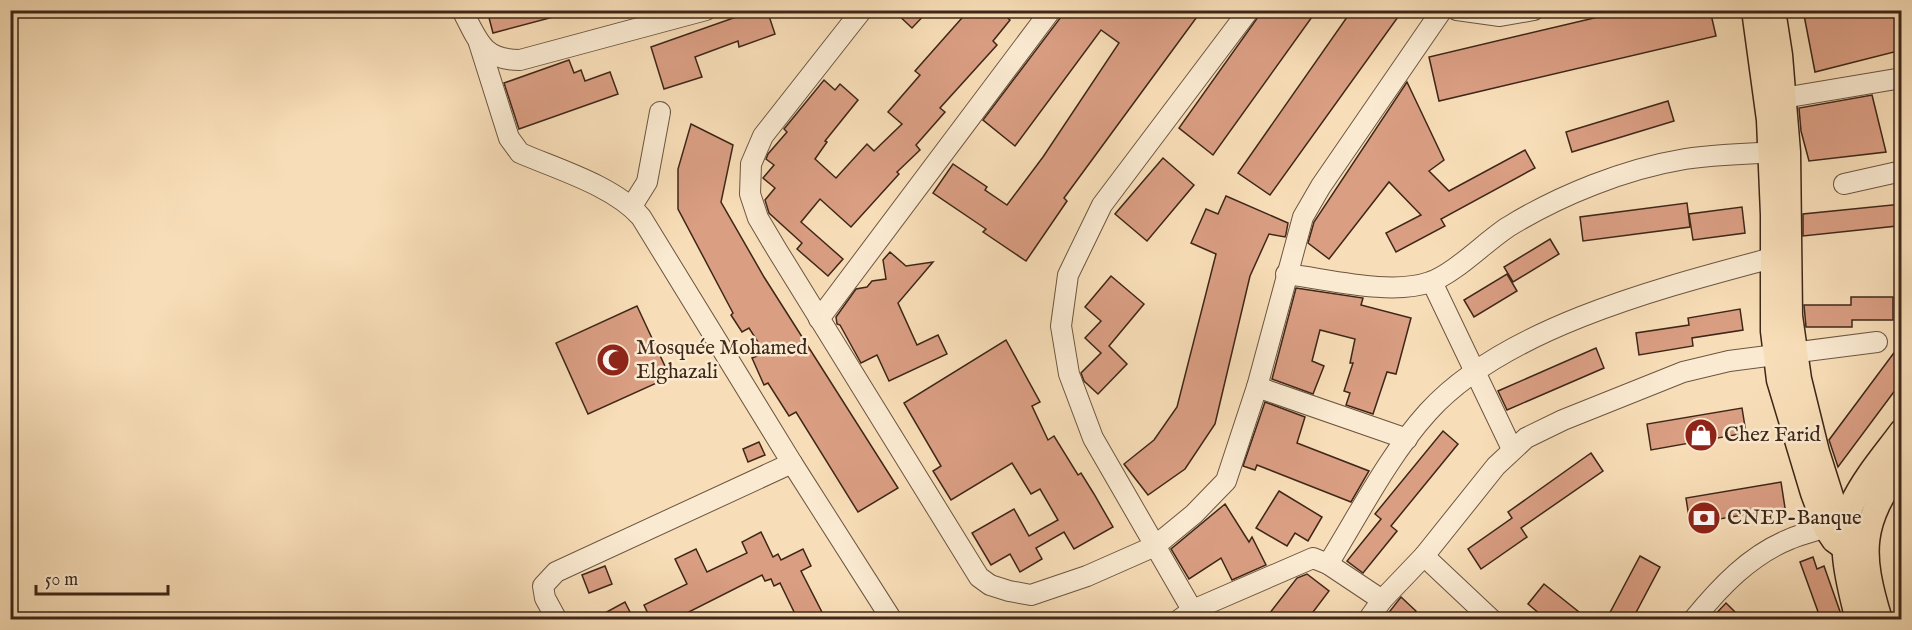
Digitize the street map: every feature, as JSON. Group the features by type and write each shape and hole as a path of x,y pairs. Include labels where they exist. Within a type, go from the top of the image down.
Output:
{"main road":[{"path":"1754,10 1775,99"},
{"path":"1773,10 1775,99 1790,316 1786,355 1779,380 1790,420 1849,535 1868,579 1880,620"},
{"path":"1779,152 1773,215 1773,331 1786,355"},
{"path":"1858,620 1850,591 1851,506 1902,431"},
{"path":"1849,535 1871,514 1902,465"}],"street":[{"path":"462,10 479,43 509,138 520,153 610,193 632,206 641,217 792,463 892,620"},
{"path":"479,43 491,56 520,60 706,10"},
{"path":"862,10 763,136 752,164 749,179 750,194 758,218 969,564 979,577 990,585 1031,595 1049,591 1155,546 1194,514 1226,481 1257,387 1303,217 1321,186 1442,10"},
{"path":"819,319 1051,10"},
{"path":"1249,10 1102,205 1068,275 1061,326 1069,374 1093,438 1155,546 1190,616 1313,558 1328,564 1382,600"},
{"path":"1457,10 1500,16 1534,10"},
{"path":"1775,99 1902,78"},
{"path":"632,206 647,182 660,112"},
{"path":"1286,274 1381,286 1410,287 1432,282 1508,228 1555,203 1614,178 1686,159 1779,152"},
{"path":"1844,184 1902,171"},
{"path":"1328,564 1407,439 1429,411 1474,371 1540,335 1632,298 1683,280 1772,258"},
{"path":"1432,282 1512,449"},
{"path":"1368,620 1382,600 1424,556 1512,449 1527,438 1563,420 1683,372 1729,361 1877,342"},
{"path":"1257,387 1407,439"},
{"path":"557,620 545,598 543,586 556,572 792,463"},
{"path":"1693,620 1717,590 1751,561 1791,538 1849,535"},
{"path":"1424,556 1492,620"}],"building":[{"path":"487,10 560,10 561,15 493,33"},
{"path":"756,10 767,10 775,34 739,47 738,41 695,57 702,77 664,89 651,47"},
{"path":"893,10 929,10 912,28"},
{"path":"969,10 999,10 1010,20 993,41 997,45 940,108 945,112 916,145 920,150 897,172 899,174 851,227 820,199 801,222 843,259 828,276 797,249 802,243 769,213 765,200 775,188 763,178 774,165 766,159 768,154 787,132 784,129 824,80 835,90 840,84 858,100 825,141 827,142 815,159 836,178 867,144 874,151 902,124 888,112 920,75 915,71"},
{"path":"1063,10 1202,10 1064,198 1067,201 1026,261 983,232 986,229 933,193 953,164 987,187 985,190 1007,205 1043,157 1119,43 1101,30 1015,146 983,120 1061,17"},
{"path":"1263,10 1317,10 1213,155 1179,128"},
{"path":"1352,10 1403,10 1270,195 1238,173"},
{"path":"1628,10 1710,10 1716,36 1439,101 1429,57"},
{"path":"1803,10 1894,10 1902,32 1902,50 1815,72"},
{"path":"569,60 574,73 581,70 585,81 610,72 618,94 519,129 504,83"},
{"path":"1407,82 1444,160 1429,171 1449,191 1525,150 1535,168 1441,219 1445,226 1396,252 1386,233 1421,215 1389,182 1329,259 1308,243 1314,222"},
{"path":"1872,95 1886,152 1809,161 1801,131 1799,108"},
{"path":"1668,101 1674,121 1572,152 1566,132"},
{"path":"691,124 733,145 721,202 764,277 898,488 858,512 796,412 789,416 768,383 764,385 752,358 765,353 749,328 742,332 731,315 733,313 678,209 678,169"},
{"path":"1163,158 1194,185 1147,241 1115,214"},
{"path":"1226,196 1288,223 1286,234 1285,237 1269,234 1250,276 1215,424 1185,469 1148,495 1124,464 1154,440 1177,407 1216,254 1191,243 1206,209 1218,214"},
{"path":"1687,203 1690,227 1583,241 1580,217"},
{"path":"1902,204 1902,218 1896,219 1897,226 1803,236 1803,214"},
{"path":"1742,207 1745,233 1693,240 1689,214"},
{"path":"1550,239 1559,254 1513,282 1504,267"},
{"path":"890,252 906,266 933,262 898,303 917,345 938,335 947,354 889,381 877,355 861,363 840,325 837,324 836,317 856,289 867,287 872,281 886,279 883,260"},
{"path":"1507,274 1517,291 1474,317 1464,300"},
{"path":"1111,276 1144,304 1109,346 1127,364 1098,394 1084,381 1081,373 1101,353 1085,338 1101,321 1085,307"},
{"path":"1296,288 1363,298 1361,305 1411,318 1396,374 1387,372 1373,414 1346,405 1350,393 1344,391 1353,363 1350,363 1355,339 1320,330 1312,361 1324,366 1313,394 1272,379"},
{"path":"1851,297 1893,297 1893,320 1852,320 1852,327 1806,327 1804,305 1851,305"},
{"name":"Mosquée Mohamed Elghazali","path":"637,306 670,377 588,414 556,343"},
{"path":"1740,309 1743,330 1692,338 1693,346 1639,355 1636,333 1689,325 1688,318"},
{"path":"1006,340 1040,402 1032,406 1048,440 1054,436 1078,475 1081,473 1113,527 1074,549 1064,532 1036,548 1042,559 1020,572 1010,554 991,565 972,533 1014,509 1029,536 1058,520 1040,489 1031,494 1012,463 951,500 933,471 941,466 904,403"},
{"path":"1902,342 1902,381 1838,467 1829,440"},
{"path":"1596,348 1604,368 1507,410 1498,391"},
{"path":"1265,402 1305,417 1297,443 1369,471 1351,502 1257,465 1255,470 1243,466"},
{"path":"1742,408 1746,433 1651,450 1647,424"},
{"path":"1443,431 1458,444 1391,526 1397,531 1363,573 1347,561 1381,519 1375,514"},
{"path":"759,442 765,455 748,462 743,449"},
{"path":"1591,453 1603,471 1521,528 1527,537 1481,569 1468,549 1512,518 1508,512"},
{"path":"1781,482 1785,508 1690,524 1686,498"},
{"path":"1279,491 1322,517 1308,541 1295,533 1287,546 1256,528"},
{"path":"1225,504 1249,542 1252,537 1266,565 1232,580 1221,558 1189,579 1171,549"},
{"path":"761,532 773,557 778,554 781,560 803,549 811,566 801,571 826,620 798,620 780,583 774,586 771,579 765,581 762,575 673,620 651,620 644,605 687,584 675,559 696,549 707,572 747,553 742,542"},
{"path":"1640,556 1660,567 1632,620 1606,620"},
{"path":"1813,557 1817,569 1824,566 1843,620 1821,620 1800,562"},
{"path":"605,566 612,584 589,593 582,575"},
{"path":"1307,574 1329,591 1307,620 1277,620 1269,614 1297,578"},
{"path":"1544,584 1589,620 1547,620 1528,604"},
{"path":"1401,597 1416,611 1409,620 1383,620"},
{"path":"625,602 634,620 592,620"},
{"path":"1726,603 1743,620 1710,620"}],"place":[{"name":"Mosquée Mohamed Elghazali","path":"613,360"},
{"name":"Chez Farid","path":"1701,435"},
{"name":"CNEP-Banque","path":"1704,518"}]}
